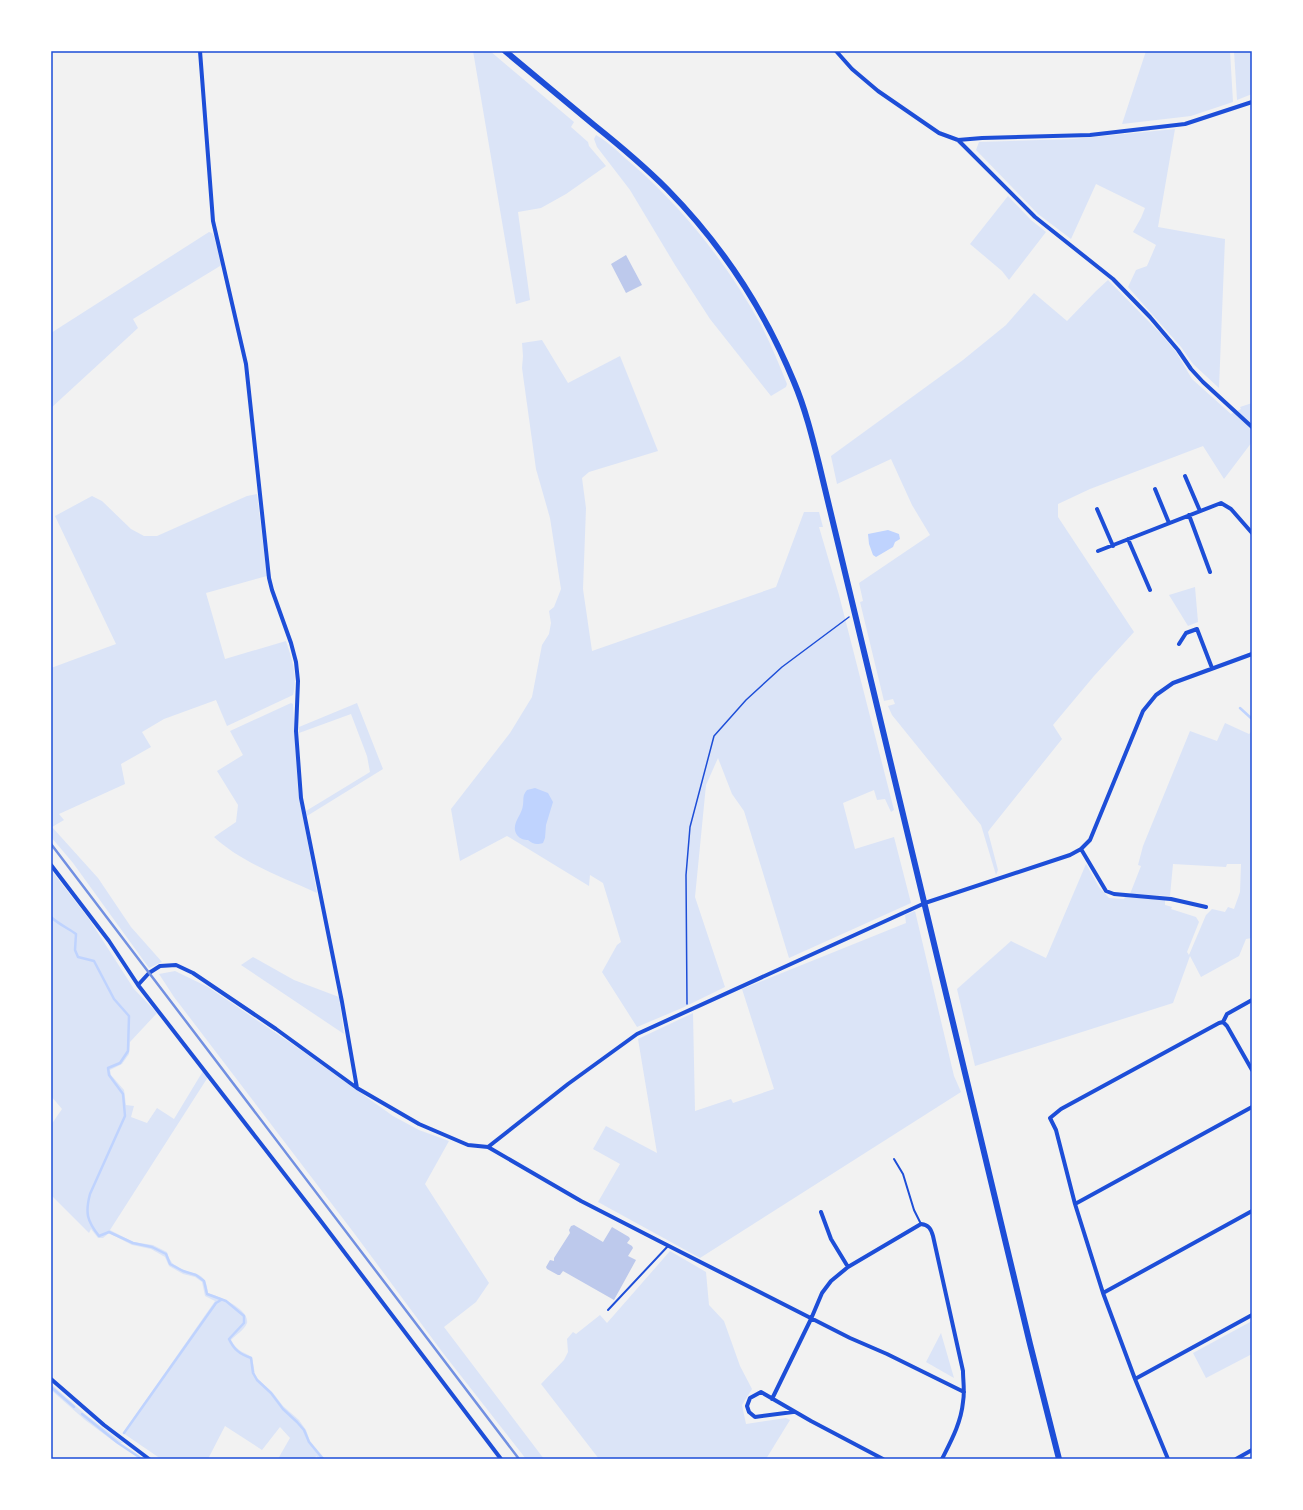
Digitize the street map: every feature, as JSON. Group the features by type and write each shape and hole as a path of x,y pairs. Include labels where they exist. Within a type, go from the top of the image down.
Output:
{"main road":[{"path":"506,51 639,163 667,189 707,233 739,278 768,326 794,383 812,434 1030,1344 1059,1459"}],"street":[{"path":"200,51 212,221 246,364 269,578 291,643 298,681 296,731 301,798 342,1002 357,1088"},
{"path":"836,51 852,69 878,91 939,132 958,140 1035,217 1113,279 1150,317 1203,382 1252,427"},
{"path":"958,140 1090,135 1185,124 1252,102"},
{"path":"1186,476 1200,511"},
{"path":"1155,489 1169,523"},
{"path":"1098,551 1221,503 1231,509 1252,534"},
{"path":"1098,509 1113,546"},
{"path":"1189,515 1210,572"},
{"path":"1128,539 1150,590"},
{"path":"1179,644 1186,633 1197,629 1212,668"},
{"path":"488,1147 568,1084 637,1034 925,903 1070,855 1081,849 1090,840 1143,711 1156,695 1173,683 1252,654"},
{"path":"1081,849 1106,891 1114,894 1171,899 1206,908"},
{"path":"51,865 109,941 138,984 320,1220 501,1459"},
{"path":"138,984 149,973 160,966 176,964 276,1029 357,1088 419,1124 468,1145 488,1147 579,1199 668,1246 811,1319 964,1392"},
{"path":"1168,1459 1135,1379 1103,1293 1075,1204 1056,1130 1050,1118 1061,1109 1223,1022 1227,1014 1252,1000"},
{"path":"1223,1022 1229,1028 1252,1070"},
{"path":"1075,1204 1252,1107"},
{"path":"1103,1293 1252,1211"},
{"path":"821,1212 831,1239 848,1268"},
{"path":"772,1399 822,1293 831,1281 848,1268 921,1224 926,1225 931,1229 933,1236 963,1371 964,1392 962,1414 942,1459"},
{"path":"1135,1379 1252,1315"},
{"path":"51,1379 104,1425 149,1459"},
{"path":"793,1412 755,1417 749,1412 747,1406 750,1398 761,1392 793,1412 883,1459"},
{"path":"1236,1459 1252,1450"}],"lane":[{"path":"894,1159 904,1174 914,1210 921,1224"},
{"path":"608,1310 668,1246"}],"path":[{"path":"687,1012 686,875 690,834 714,736 746,700 782,667 855,612"}],"shaded area":[{"path":"473,51 490,51 574,122 571,127 588,142 589,146 606,166 566,194 541,208 518,212 530,300 516,304"},
{"path":"1146,51 1230,51 1233,102 1191,116 1122,124"},
{"path":"1234,51 1252,51 1252,94 1237,100"},
{"path":"1175,129 1158,227 1225,239 1219,388 1193,364 1181,347 1128,287 1136,270 1147,266 1156,245 1133,232 1145,208 1096,184 1071,239 1038,214 976,150 979,142 1073,139"},
{"path":"596,135 606,141 651,181 704,239 734,281 761,325 787,384 786,387 771,396 710,319 675,265 630,190 597,147 594,139"},
{"path":"1008,196 1031,220 1046,232 1009,280 1002,271 970,244"},
{"path":"209,232 214,236 221,264 220,266 133,319 138,328 51,408 51,333"},
{"path":"1108,280 1161,334 1176,352 1192,379 1231,414 1241,409 1240,407 1252,403 1252,442 1224,479 1203,446 1090,489 1058,504 1058,517 1134,632 1094,676 1053,725 1062,739 988,832 998,870 996,875 981,825 892,715 888,706 895,704 893,699 884,701 860,602 863,601 859,583 930,535 912,505 891,459 837,484 831,456 963,360 1006,325 1034,293 1067,321"},
{"path":"542,340 568,383 620,356 658,451 589,472 582,478 586,508 583,589 592,651 776,587 804,512 819,512 823,527 819,527 839,595 894,810 891,812 885,799 877,800 874,790 843,803 855,849 894,837 911,903 789,958 744,811 732,794 718,758 706,785 695,897 725,987 682,1008 637,1027 602,972 617,945 621,942 603,883 590,875 589,886 507,836 460,861 451,809 510,733 532,697 542,645 549,634 551,623 549,611 554,607 561,589 550,518 536,469 522,368 522,343"},
{"path":"257,494 267,576 206,593 225,659 286,641 295,674 293,695 227,726 216,700 164,719 142,732 151,747 121,764 125,784 59,814 64,820 52,827 98,878 131,927 162,962 149,968 73,863 51,837 51,668 116,644 55,516 92,496 102,501 131,529 144,536 157,536 247,496"},
{"path":"1195,587 1198,622 1188,626 1169,595"},
{"path":"291,703 293,704 298,790 317,893 250,862 214,837 236,822 238,805 217,771 243,755 230,731"},
{"path":"357,703 383,769 307,816 306,811 370,772 367,756 351,714 299,733 299,727"},
{"path":"1225,723 1249,734 1252,731 1252,938 1246,939 1239,956 1201,977 1190,956 1173,1003 975,1066 957,989 1011,941 1046,958 1086,864 1099,887 1109,898 1124,899 1125,897 1165,900 1165,905 1172,907 1171,909 1196,917 1199,922 1187,952 1189,955 1206,915 1212,909 1225,912 1228,907 1234,909 1240,892 1241,864 1227,864 1226,867 1173,864 1170,896 1130,894 1141,866 1138,865 1143,846 1190,731 1217,741"},
{"path":"51,870 89,919 134,989 157,1013 130,1042 129,1054 122,1064 110,1070 111,1075 124,1090 126,1105 134,1106 131,1117 147,1123 157,1108 174,1119 203,1071 208,1077 110,1230 133,1242 153,1245 167,1252 173,1264 202,1277 205,1280 208,1293 232,1304 244,1313 247,1318 247,1323 231,1340 238,1349 252,1357 255,1374 258,1379 273,1393 283,1406 299,1420 306,1430 310,1441 325,1459 319,1459 316,1456 315,1459 278,1459 290,1438 280,1427 262,1450 225,1426 208,1459 161,1459 123,1433 215,1301 205,1296 202,1282 195,1277 183,1274 169,1266 165,1257 151,1249 132,1245 109,1233 103,1238 98,1238 91,1229 89,1233 51,1195 51,1125 62,1109 51,1096"},
{"path":"915,911 954,1076 961,1092 700,1258 598,1202 620,1164 593,1149 606,1126 657,1153 638,1039 693,1013 695,1111 731,1099 733,1103 774,1089 742,989 906,923 905,915"},
{"path":"253,957 294,980 339,997 344,1034 241,965"},
{"path":"175,971 208,987 298,1048 393,1116 419,1130 449,1141 425,1184 489,1283 476,1302 444,1327 544,1459 526,1459 443,1353 354,1233 174,997 159,974"},
{"path":"670,1251 706,1272 709,1305 724,1321 740,1366 752,1389 742,1405 746,1424 786,1418 790,1420 766,1459 599,1459 541,1384 564,1360 568,1352 567,1339 573,1332 576,1334 600,1315 607,1323"},
{"path":"1252,1321 1252,1354 1206,1378 1193,1353"},
{"path":"941,1333 954,1378 926,1362"},
{"path":"51,1384 86,1415 123,1443 116,1443 85,1420 51,1390"}],"water":[{"path":"888,530 899,534 900,539 895,542 893,547 876,557 873,555 869,544 868,534"},
{"path":"535,788 548,793 553,802 546,825 545,838 543,843 538,844 519,837 515,831 523,805 524,794 527,790"}],"building":[{"path":"626,255 642,285 626,293 611,264"},
{"path":"574,1225 603,1242 612,1227 629,1237 630,1239 627,1243 633,1248 628,1256 636,1260 614,1300 563,1271 560,1275 558,1275 547,1269 546,1267 550,1260 554,1261 554,1258 570,1233 569,1230 571,1226"}],"waterway":[{"path":"1240,708 1252,719"},
{"path":"51,917 76,934 75,950 78,957 94,961 114,999 129,1016 128,1051 120,1063 108,1068 109,1075 123,1094 125,1116 90,1194 87,1212 92,1226 99,1236 109,1232 133,1243 152,1247 166,1254 170,1264 183,1271 196,1275 204,1281 207,1294 226,1301 244,1316 244,1323 229,1339 231,1343 238,1351 251,1358 253,1373 257,1380 271,1393 283,1409 304,1430 309,1442 323,1459"},
{"path":"124,1433 216,1303 221,1300"},
{"path":"51,1387 74,1407"},
{"path":"82,1414 118,1443 142,1459"}],"railway":[{"path":"51,844 519,1459"}]}
